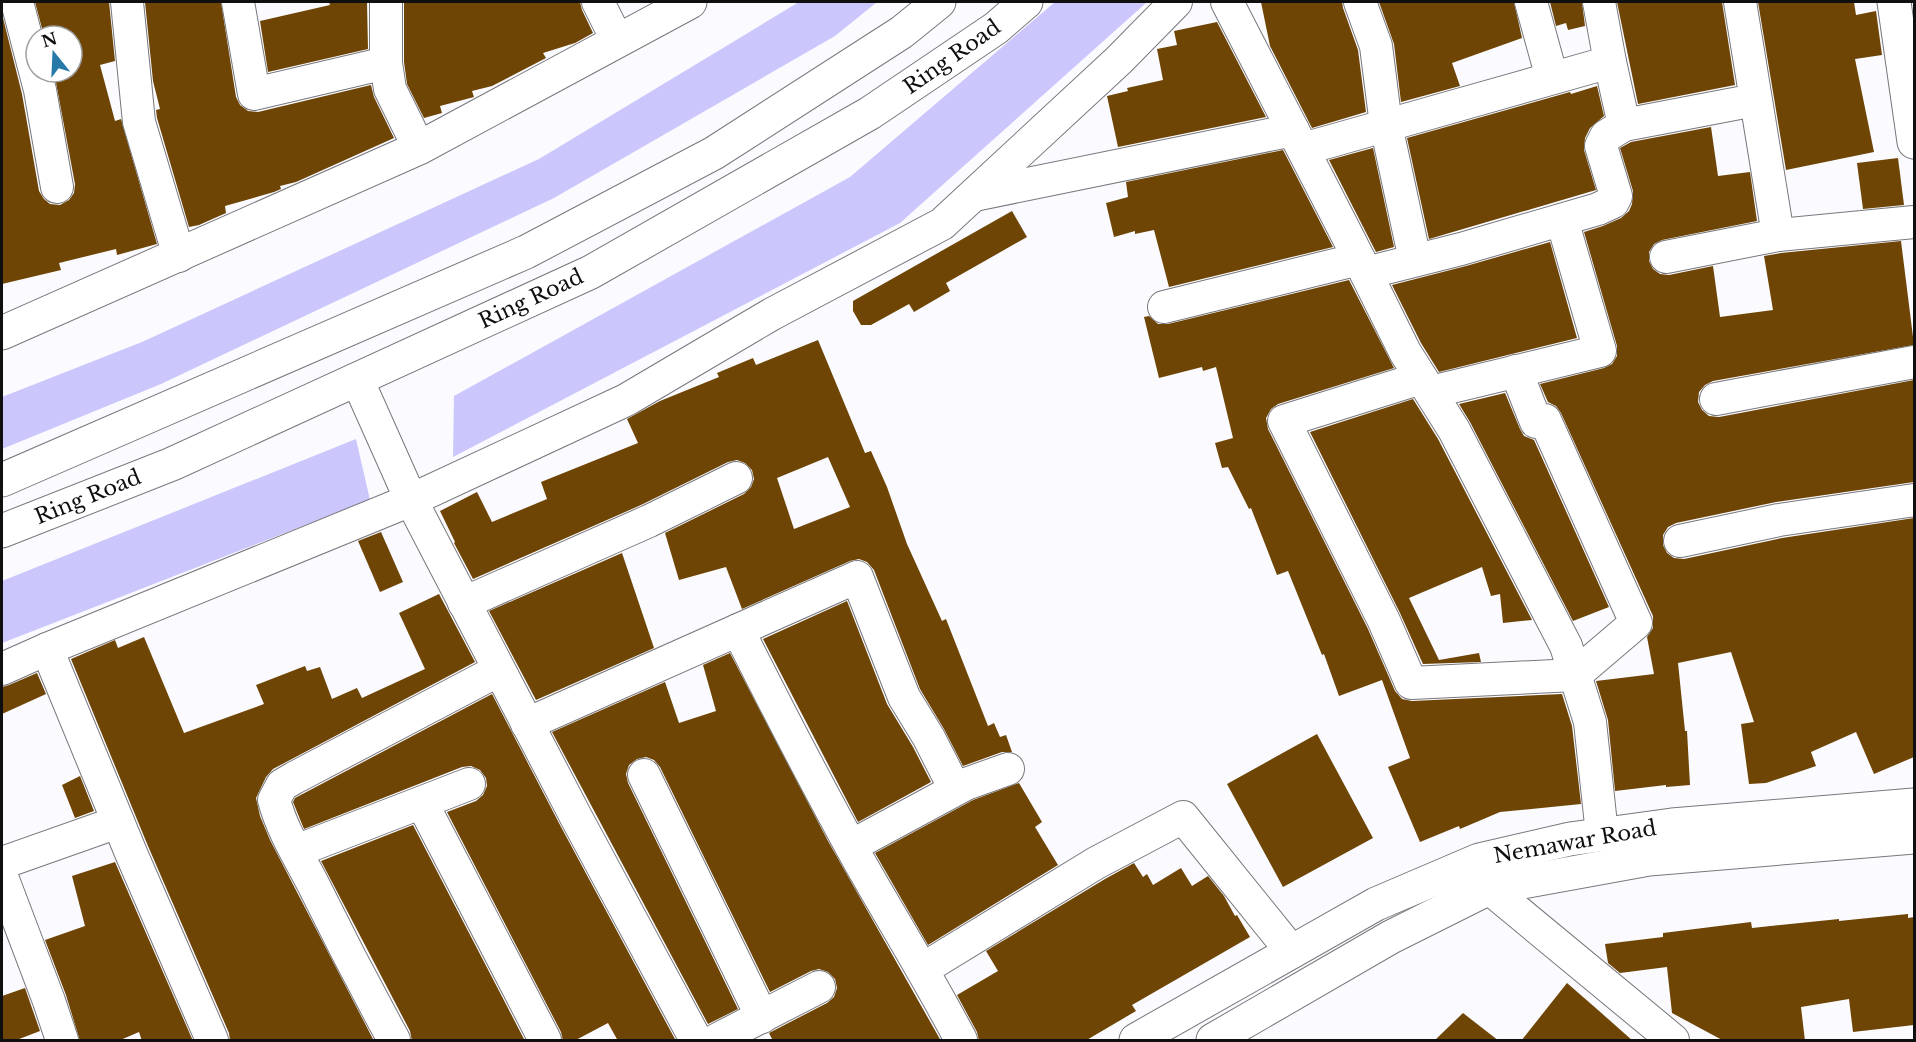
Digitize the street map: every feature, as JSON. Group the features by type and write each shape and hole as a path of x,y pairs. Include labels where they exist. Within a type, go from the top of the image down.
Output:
{"main road":[{"path":"2,333 419,148 690,2"},
{"path":"2,480 526,252 714,153 902,32 939,2"},
{"name":"Ring Road","path":"2,531 172,464 591,272 870,113 996,28 1026,2"},
{"path":"1894,2 1914,142"},
{"name":"Nemawar Road","path":"1136,1041 1376,904 1484,874 1570,839 1672,825 1914,805"},
{"name":"Nemawar Road","path":"1213,1041 1391,937 1484,874 1914,837"},
{"path":"1376,904 1391,937"}],"street":[{"path":"17,2 40,90 57,187"},
{"path":"127,2 139,122 179,256"},
{"path":"238,2 254,94 386,63"},
{"path":"386,2 386,63 390,89 419,148"},
{"path":"598,2 617,40"},
{"path":"2,669 411,500 626,400 772,314 942,224 1119,60 1176,2"},
{"path":"1227,2 1405,352 1454,429 1560,636 1590,722 1602,834"},
{"path":"1360,2 1376,45 1386,125 1415,260"},
{"path":"1531,2 1552,78"},
{"path":"1599,2 1624,125"},
{"path":"1740,2 1778,235"},
{"path":"974,195 1386,125 1610,62"},
{"path":"1164,308 1362,266 1415,260 1598,209 1613,202 1616,196 1601,146 1606,136 1624,125 1755,100"},
{"path":"1516,371 1536,422 1545,420 1636,623 1575,675 1411,683 1384,621 1284,421 1426,385 1516,371 1600,351 1562,220"},
{"path":"1666,257 1778,235 1914,222"},
{"path":"1716,399 1914,362"},
{"path":"357,379 411,500 696,1041"},
{"path":"464,603 649,521 736,478"},
{"path":"1680,541 1779,519 1914,500"},
{"path":"527,724 857,577 904,697 930,738 955,789"},
{"path":"738,630 851,846 923,969 961,1041"},
{"path":"47,649 212,1041"},
{"path":"394,1041 345,950 278,816 274,800 282,785 499,670"},
{"path":"851,846 955,789 1008,769"},
{"path":"644,774 762,1017"},
{"path":"296,851 469,784"},
{"path":"422,803 544,1041"},
{"path":"923,969 1096,863 1182,818 1292,952"},
{"path":"2,864 118,822"},
{"path":"1484,874 1673,1041"},
{"path":"2,877 62,1041"},
{"path":"716,1041 819,987"}],"shaded area":[{"path":"799,2 877,2 835,36 554,198 161,384 2,449 2,397 142,342 539,159"},
{"path":"1055,2 1146,3 900,223 453,457 454,396 850,177"},
{"path":"356,439 370,500 2,643 2,581"}],"building":[{"path":"35,2 109,2 115,61 100,65 115,121 121,119 157,244 117,255 116,249 59,263 61,270 2,284 2,14 22,94 39,191 50,204 60,205 69,200 74,193 75,184 56,84 84,84 84,24 41,24"},
{"path":"145,2 221,2 236,97 240,105 248,111 258,112 371,85 374,97 394,138 296,182 280,186 281,189 274,192 225,206 226,213 189,227 157,118 156,110 160,109 153,81"},
{"path":"329,2 367,2 368,49 268,72 260,21 330,5"},
{"path":"404,2 580,2 593,33 575,43 543,53 546,58 492,86 472,91 474,97 440,106 442,113 424,118 407,84 404,62"},
{"path":"1261,2 1342,2 1358,50 1366,112 1312,128 1270,46"},
{"path":"1379,2 1514,2 1522,38 1452,63 1460,86 1401,102 1394,44"},
{"path":"1550,2 1582,2 1585,26 1568,30 1566,23 1556,26"},
{"path":"1617,2 1722,2 1735,85 1638,104"},
{"path":"1758,2 1854,2 1856,15 1876,11 1882,55 1855,59 1874,152 1786,170"},
{"path":"1217,22 1266,117 1118,147 1107,96 1128,91 1127,88 1163,80 1157,49 1177,45 1174,31"},
{"path":"1597,86 1604,116 1590,128 1585,138 1584,150 1596,190 1429,239 1407,138"},
{"path":"1711,127 1718,176 1750,172 1757,221 1662,240 1654,244 1649,252 1649,261 1653,269 1660,274 1669,275 1713,266 1720,317 1773,310 1764,256 1901,241 1914,345 1713,381 1699,392 1698,402 1702,410 1709,416 1719,417 1914,380 1914,482 1776,502 1676,523 1668,527 1663,535 1663,545 1667,553 1674,558 1684,559 1782,538 1914,518 1914,757 1874,774 1856,732 1811,752 1816,766 1766,783 1749,784 1741,724 1754,722 1731,652 1678,663 1685,731 1687,731 1690,785 1666,787 1666,785 1615,791 1608,720 1596,681 1654,674 1647,637 1653,628 1653,616 1561,413 1556,406 1548,402 1540,384 1604,368 1612,364 1617,356 1617,346 1584,232 1621,218 1629,211 1632,204 1633,191 1620,148 1631,142"},
{"path":"1373,148 1394,247 1376,252 1329,160"},
{"path":"1283,150 1333,247 1169,287 1154,230 1135,234 1135,231 1114,237 1106,203 1128,197 1126,182"},
{"path":"1898,158 1904,205 1863,209 1857,163"},
{"path":"1012,211 1027,237 946,283 950,291 914,312 909,304 871,325 861,325 853,311 853,301"},
{"path":"1550,242 1577,338 1439,372 1421,343 1392,285"},
{"path":"1349,280 1394,368 1278,404 1271,409 1266,418 1268,429 1368,629 1395,691 1402,699 1412,701 1562,694 1572,726 1581,804 1500,812 1460,829 1459,826 1420,842 1388,767 1410,758 1382,680 1339,696 1324,654 1322,655 1288,571 1277,575 1251,508 1249,509 1228,467 1222,468 1215,443 1233,438 1216,367 1203,371 1202,367 1159,378 1144,317 1149,316 1158,324 1168,324"},
{"path":"818,340 865,453 871,451 887,487 907,544 942,621 946,619 988,726 994,723 1000,737 1006,735 1012,752 1002,752 963,766 920,689 874,570 867,562 859,559 850,561 742,609 726,567 679,580 665,533 744,494 751,487 754,479 752,470 745,463 737,460 728,462 641,505 473,579 440,511 477,492 492,522 547,499 541,482 638,443 627,419 660,401 719,377 717,373 753,358 756,365","holes":["828,457 850,507 794,529 777,478"]},
{"path":"1505,393 1524,436 1534,440 1609,607 1573,621 1459,404"},
{"path":"1413,399 1438,439 1532,620 1503,623 1500,594 1491,596 1482,567 1409,598 1439,660 1479,653 1481,662 1423,664 1310,432"},
{"path":"381,532 403,582 380,592 358,541"},
{"path":"622,553 654,648 536,700 489,611"},
{"path":"439,594 475,662 273,769 266,777 256,798 260,816 270,840 374,1041 230,1041 229,1033 148,846 71,659 115,640 118,648 144,637 184,733 264,704 256,685 305,666 307,671 320,667 332,699 357,688 362,698 425,669 399,613"},
{"path":"847,601 887,704 931,782 858,822 763,639"},
{"path":"730,653 828,841 941,1041 773,1041 769,1033 827,1003 834,997 837,988 835,979 828,972 819,969 770,992 660,767 654,760 646,757 637,759 629,765 626,774 628,783 738,1009 708,1024 552,732 665,682 679,723 716,711 703,665"},
{"path":"37,673 46,694 2,714 2,687"},
{"path":"492,694 676,1041 618,1041 608,1023 574,1041 563,1041 561,1032 447,812 476,801 483,795 487,786 486,778 480,770 471,766 462,767 304,829 293,802 295,798"},
{"path":"1317,734 1373,838 1283,887 1227,784"},
{"path":"80,776 94,811 75,818 62,785"},
{"path":"1019,783 1042,822 1035,827 1058,865 928,945 875,853 973,800"},
{"path":"413,825 525,1041 412,1041 410,1031 321,861"},
{"path":"115,862 193,1041 142,1041 139,1032 118,1041 80,1041 66,995 45,940 85,926 72,876"},
{"path":"1134,863 1143,877 1147,874 1153,885 1181,868 1192,886 1208,876 1224,896 1250,937 1132,1005 1136,1011 1085,1041 979,1041 977,1032 957,995 998,971 986,951"},
{"path":"1908,914 1908,918 1914,917 1914,1025 1853,1032 1849,999 1801,1007 1805,1041 1724,1041 1672,1013 1667,967 1620,973 1608,963 1605,944 1663,937 1663,933 1751,922 1752,928"},
{"path":"1567,983 1598,1010 1633,1041 1521,1041"},
{"path":"25,988 40,1031 14,1041 2,1041 2,996"},
{"path":"1463,1013 1499,1041 1434,1041"}]}
